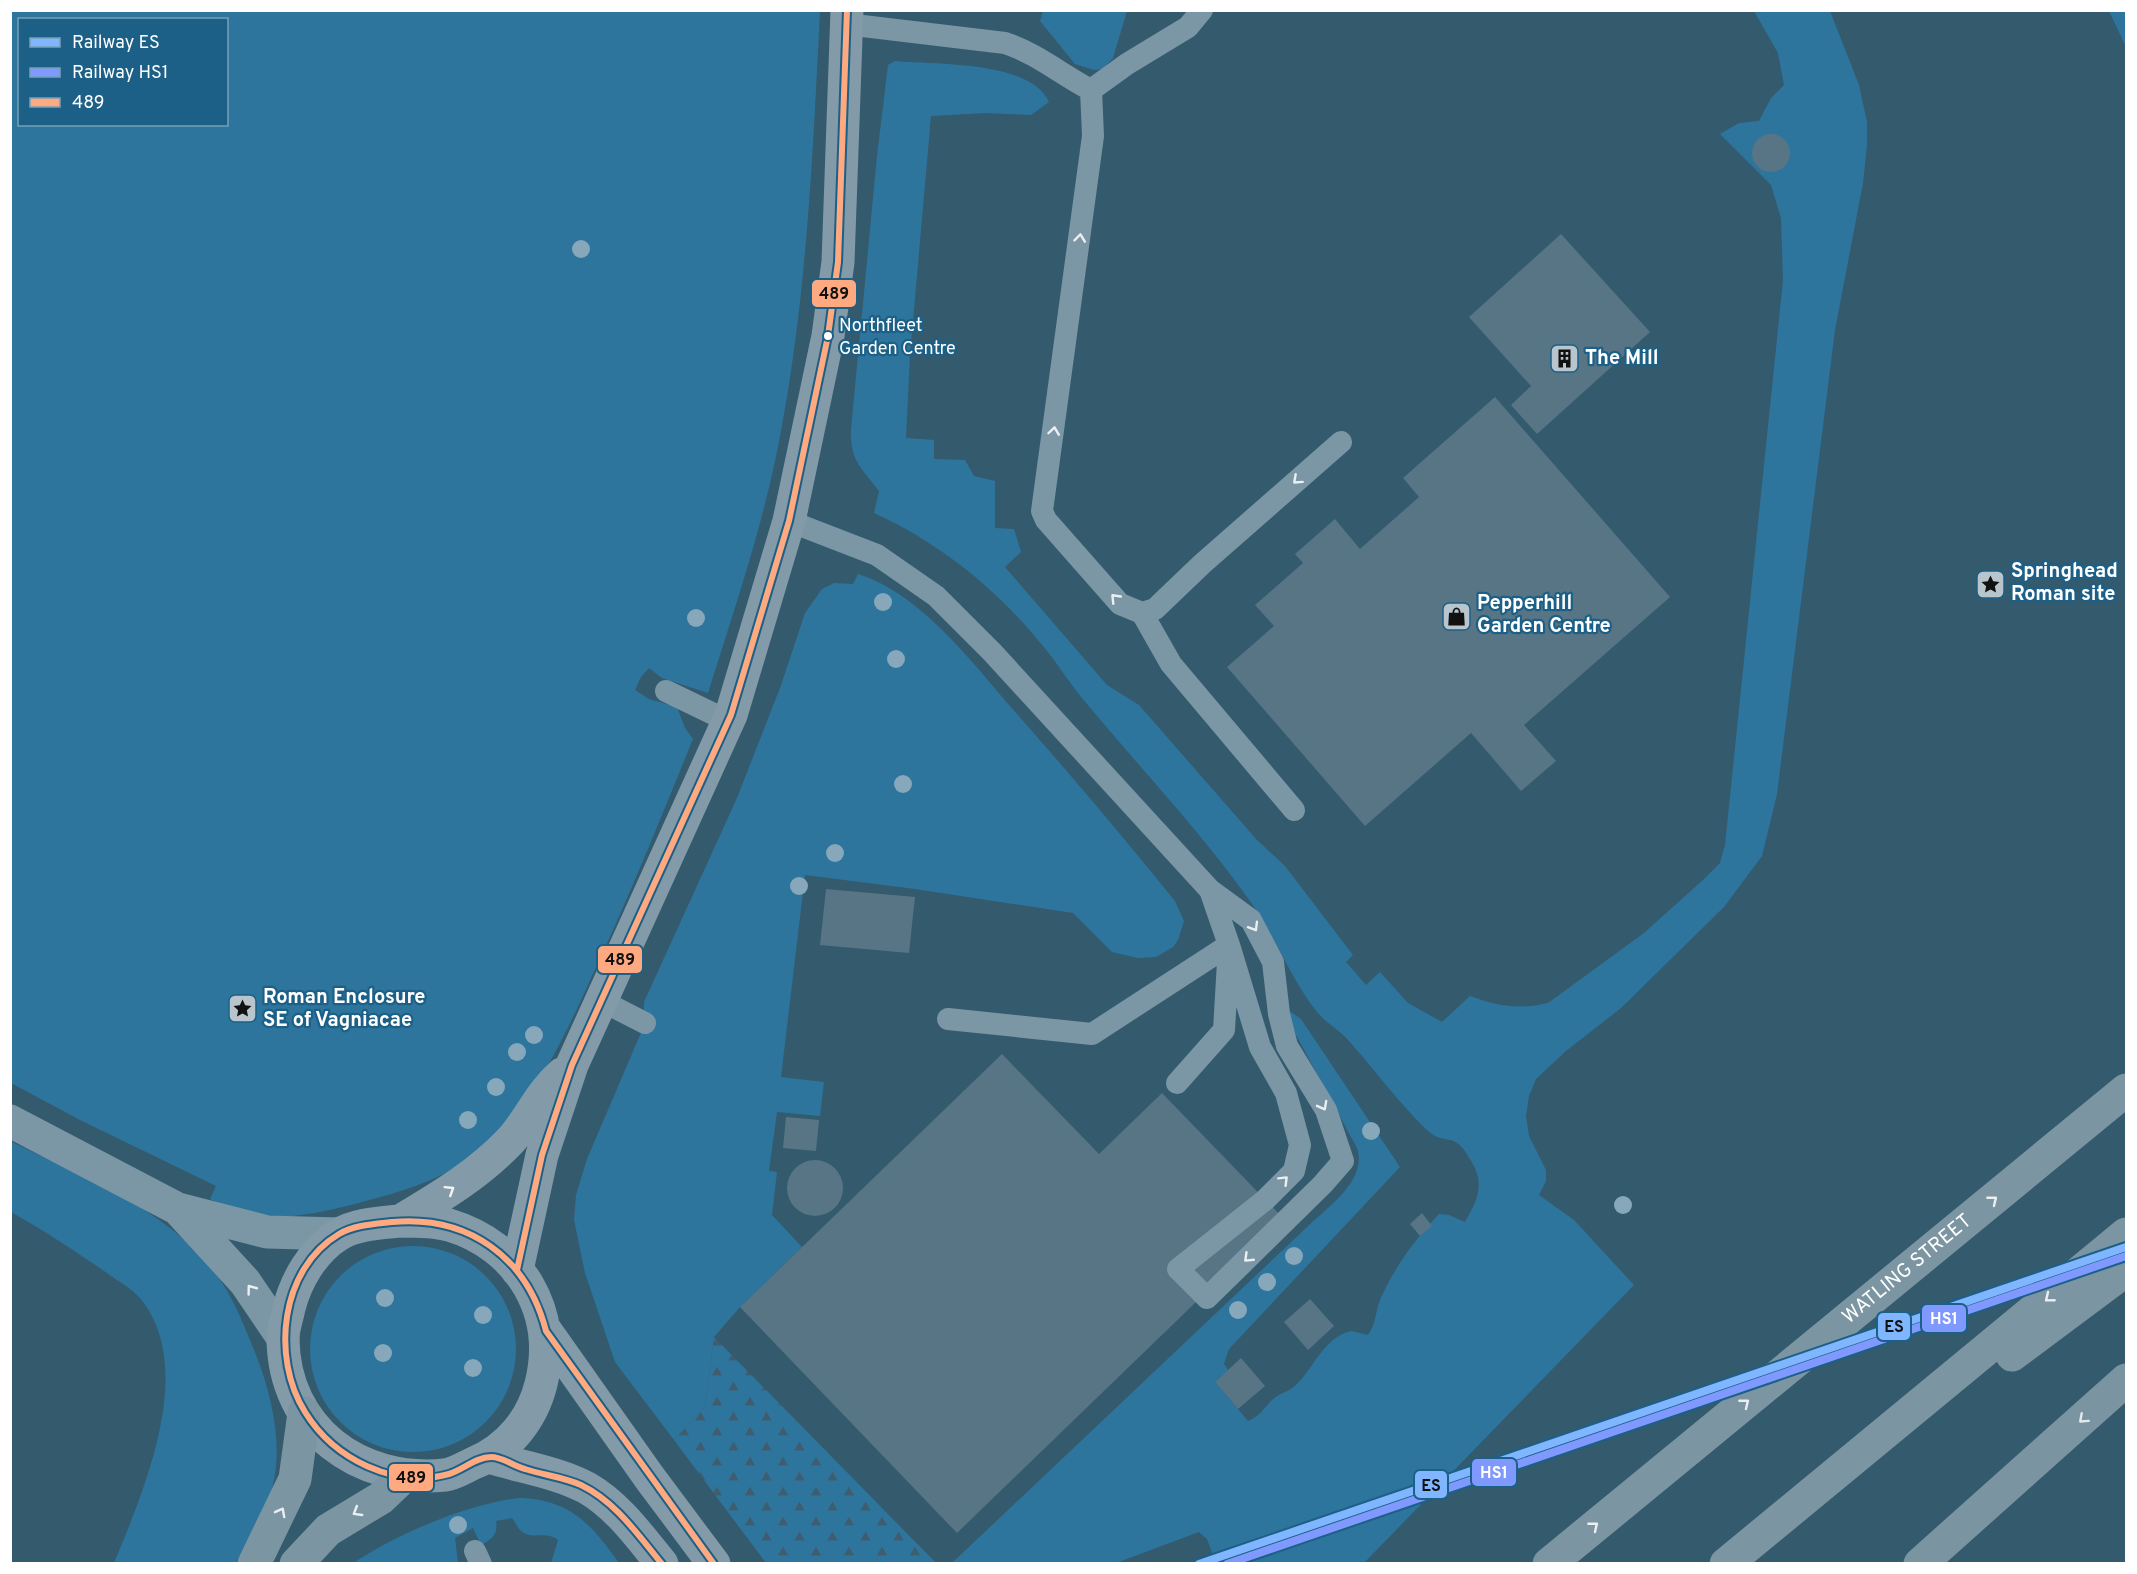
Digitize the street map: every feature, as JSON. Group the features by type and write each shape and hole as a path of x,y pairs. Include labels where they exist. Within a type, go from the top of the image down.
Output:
{"highway":[{"name":"WATLING STREET","path":"1549,1563 2127,1090"},
{"path":"1728,1563 2127,1234"},
{"path":"1728,1563 2127,1270"},
{"path":"254,1563 295,1479 304,1413"},
{"path":"296,1563 328,1530 381,1498 403,1476"}],"main road":[{"path":"517,1270 542,1155 572,1065 728,722 789,521 828,336 838,262 847,17"},
{"path":"400,1221 486,1164 513,1138 545,1089 572,1065"},
{"path":"400,1221 439,1223 456,1227 485,1243 517,1270 540,1305 546,1331 545,1370 535,1405 519,1430 489,1457 447,1475 403,1476 368,1467 337,1449 304,1413 295,1396 286,1367 283,1338 293,1291 316,1254 340,1234 365,1226 400,1221"},
{"path":"546,1331 649,1477 714,1563"},
{"path":"1920,1563 2127,1380"},
{"path":"489,1457 567,1480 593,1492 631,1526 662,1563"}],"street":[{"path":"10,1121 178,1209 267,1232 340,1234"},
{"path":"178,1209 245,1282 283,1338"}],"lane":[{"path":"1091,90 1127,64 1188,27 1202,10"},
{"path":"847,17 1005,43 1025,50 1057,73 1091,90"},
{"path":"1091,90 1094,115 1042,511 1046,520 1120,604 1142,613 1171,664 1294,810"},
{"path":"1142,613 1155,609 1202,564 1341,441"},
{"path":"789,521 877,555 936,596 992,652 1210,890 1251,920 1273,962 1279,1014 1287,1046 1326,1110 1343,1161 1323,1184 1207,1298 1178,1269 1265,1200 1294,1171 1300,1145 1286,1093 1260,1047 1210,890"},
{"path":"666,691 728,722"},
{"path":"948,1019 1092,1034 1229,945"},
{"path":"1177,1083 1224,1030 1229,945"},
{"path":"602,1001 645,1023"}],"green space":[{"path":"10,11 820,11 803,274 790,379 767,497 708,693 662,678 649,668 641,677 635,690 649,699 677,707 685,728 693,739 610,937 560,1043 531,1093 494,1137 472,1156 445,1174 351,1205 280,1217 263,1216 228,1208 210,1199 216,1186 80,1120 11,1083"},
{"path":"1043,11 1127,11 1113,58 1103,69 1094,70 1075,64 1040,21"},
{"path":"1754,11 1830,11 1859,85 1867,122 1867,145 1863,183 1835,330 1777,794 1762,856 1724,907 1621,1008 1566,1051 1536,1079 1529,1096 1526,1116 1529,1136 1546,1170 1546,1181 1539,1195 1574,1220 1634,1285 1364,1563 1216,1563 1207,1539 1199,1532 1116,1563 952,1563 1334,1203 1351,1183 1359,1160 1357,1148 1295,1033 1288,1010 1301,1019 1400,1167 1229,1349 1224,1364 1228,1370 1215,1382 1248,1421 1259,1414 1275,1398 1296,1385 1333,1340 1351,1331 1368,1335 1380,1300 1406,1254 1439,1214 1449,1215 1465,1222 1475,1203 1479,1183 1475,1168 1462,1147 1454,1141 1437,1137 1428,1131 1345,1037 1317,1012 1307,999 1268,929 1231,875 1081,697 1026,625 987,587 945,554 874,513 879,491 858,463 852,449 851,429 888,65 895,61 933,63 980,67 1002,72 1023,78 1039,88 1049,102 1031,115 987,113 931,116 910,355 906,438 934,440 934,459 965,460 974,476 995,481 995,528 1014,529 1021,552 1005,567 1107,685 1139,705 1257,840 1285,866 1353,955 1346,962 1366,985 1380,972 1408,1003 1442,1022 1470,996 1509,1006 1548,1003 1644,933 1720,863 1725,845 1783,280 1781,218 1771,185 1720,134 1739,123 1759,121 1771,98 1784,85 1778,53"},
{"path":"2109,11 2126,11 2126,47"},
{"path":"858,574 904,597 965,653 1175,901 1184,921 1178,940 1173,947 1156,957 1138,958 1112,952 1073,913 805,875 781,1077 824,1082 820,1116 777,1112 769,1171 777,1172 772,1215 802,1247 740,1307 714,1337 705,1407 674,1440 615,1362 585,1273 574,1220 576,1195 587,1159 649,1014 644,1010 644,1002 737,798 780,688 805,613 822,589 834,583 853,584"},
{"path":"10,1141 125,1198 153,1215 201,1256 221,1281 231,1299 266,1385 274,1417 277,1449 274,1480 268,1502 236,1563 114,1563 138,1501 160,1430 165,1394 164,1359 157,1327 140,1298 133,1291 60,1241 11,1212"},
{"path":"413,1246 433,1248 452,1254 486,1276 508,1310 514,1329 516,1349 514,1369 508,1388 486,1422 452,1444 433,1450 413,1452 393,1450 374,1444 340,1422 318,1388 312,1369 310,1349 312,1329 318,1310 340,1276 374,1254 393,1248"},
{"path":"714,1337 936,1563 766,1563 674,1440 705,1407"},
{"path":"520,1498 538,1500 566,1509 589,1526 619,1563 551,1563 558,1540 549,1536 528,1535 512,1518 496,1521 494,1536 481,1545 473,1528 455,1538 458,1563 352,1564 389,1542 433,1522 478,1506"}],"building":[{"path":"1771,134 1784,140 1790,153 1784,166 1771,172 1758,166 1752,153 1758,140"},
{"name":"The Mill","path":"1561,234 1650,332 1537,434 1511,405 1531,386 1469,317"},
{"name":"Pepperhill Garden Centre","path":"1495,397 1670,597 1524,725 1556,761 1521,791 1471,733 1365,826 1227,667 1274,626 1255,605 1303,563 1295,554 1335,519 1360,549 1419,497 1403,478"},
{"path":"826,889 915,897 909,953 820,945"},
{"path":"1002,1054 1099,1154 1162,1093 1283,1218 957,1533 740,1307"},
{"path":"786,1117 819,1120 816,1151 783,1148"},
{"path":"809,1160 821,1160 831,1164 839,1172 843,1188 839,1204 831,1212 821,1216 809,1216 799,1212 791,1204 787,1194 787,1182 791,1172 799,1164"},
{"path":"1422,1213 1432,1226 1420,1236 1410,1224"},
{"path":"1310,1299 1334,1326 1308,1350 1284,1322"},
{"path":"1241,1358 1265,1386 1238,1409 1215,1382"}],"rail line":[{"name":"ES","path":"1199,1564 2126,1247"},
{"name":"HS1","path":"1227,1564 2126,1256"}],"transit line":[{"name":"489","path":"517,1270 542,1155 572,1065 731,715 789,521 828,336 838,262 847,10"},
{"name":"489","path":"662,1564 616,1510 594,1492 574,1482 521,1468 500,1458 491,1457 480,1459 449,1474 428,1478 407,1477 367,1466 332,1444 305,1412 294,1390 285,1341 287,1316 293,1291 304,1269 319,1249 339,1234 351,1229 392,1222 420,1222 445,1226 469,1234 490,1246 509,1262 525,1282 537,1305 546,1331 714,1564"}],"place":[{"name":"Northfleet Garden Centre","path":"828,336"},
{"name":"The Mill","path":"1564,359"},
{"name":"Springhead Roman site","path":"1990,584"},
{"name":"Pepperhill Garden Centre","path":"1456,616"},
{"name":"Roman Enclosure SE of Vagniacae","path":"242,1009"}]}
